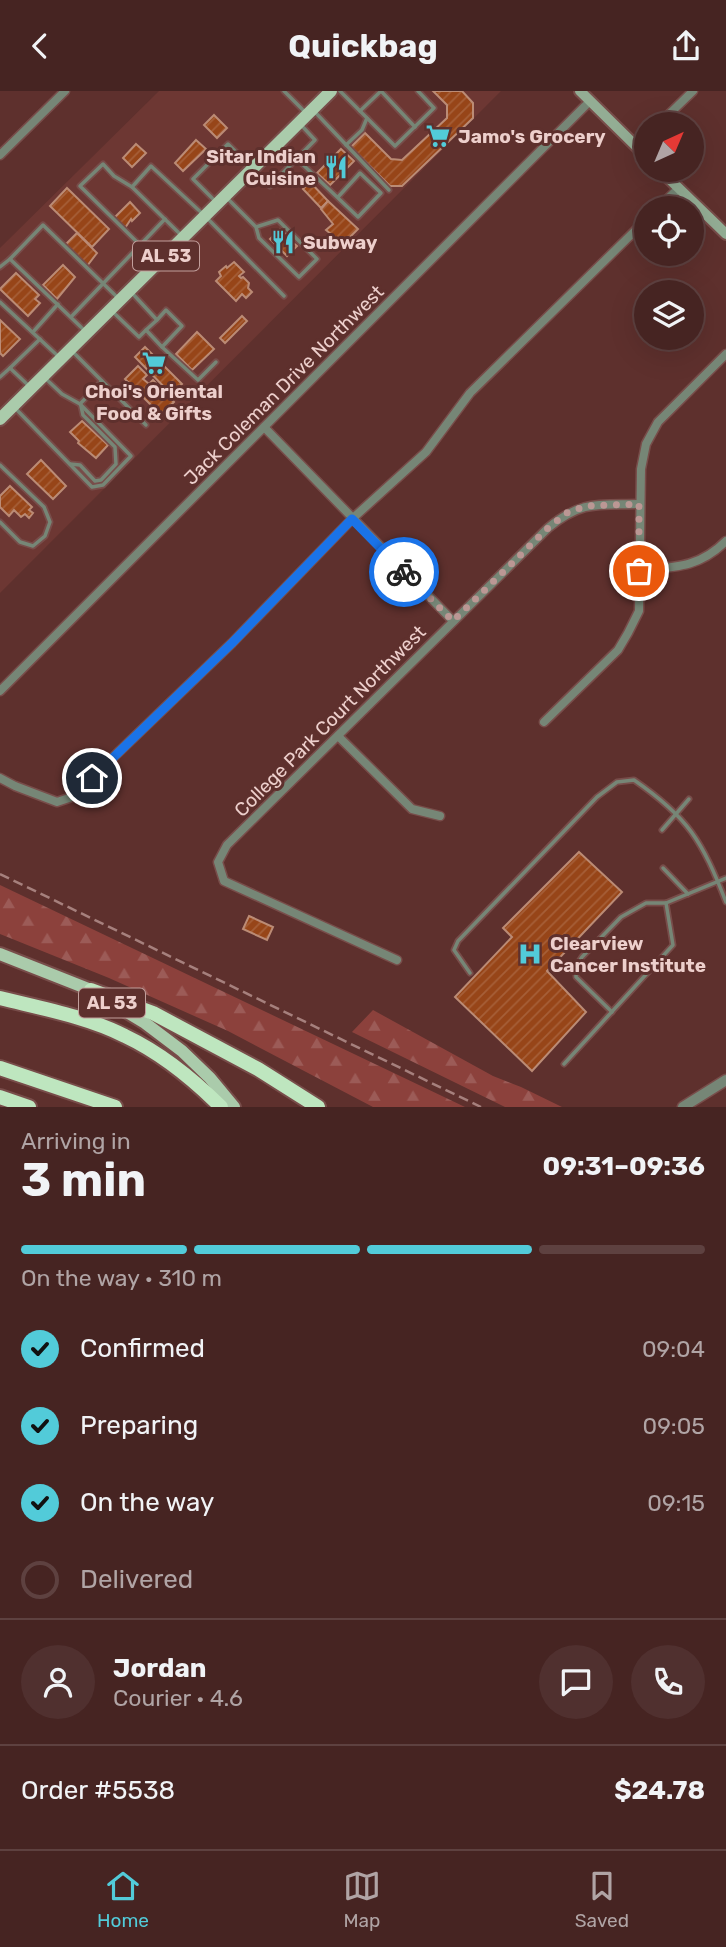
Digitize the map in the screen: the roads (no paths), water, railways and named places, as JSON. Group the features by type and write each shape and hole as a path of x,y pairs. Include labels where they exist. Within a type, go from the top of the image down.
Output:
{"highway":[{"path":"91,991 153,1013 258,1069 318,1107"},
{"path":"0,998 123,1034 186,1075 221,1107"},
{"path":"0,1068 115,1107"},
{"path":"0,1097 29,1107"}],"main road":[{"name":"AL 53","path":"0,419 331,91"},
{"path":"580,91 634,144"},
{"path":"673,182 726,234"},
{"name":"AL 53","path":"0,954 91,991 145,1023 182,1051 234,1107"}],"street":[{"path":"0,155 65,91"},
{"path":"671,112 693,91"},
{"name":"Jack Coleman Drive Northwest","path":"0,691 590,101"},
{"path":"671,196 679,188"},
{"path":"0,778 57,802 72,797 232,643 352,519 426,451 470,393 634,232"},
{"path":"544,722 618,650 639,611 639,504 646,444 658,422 726,355"},
{"path":"264,427 453,621"},
{"name":"College Park Court Northwest","path":"397,960 224,881 218,862 227,845 548,528 568,512 587,506 639,504"},
{"path":"639,571 695,563 713,554 726,541"},
{"path":"338,736 412,809 440,816"},
{"path":"683,1107 726,1080"}],"lane":[{"path":"284,91 307,116 346,145 389,190"},
{"path":"340,91 395,146 434,108 418,91"},
{"path":"360,111 381,91 415,127"},
{"path":"256,227 278,220 317,259 299,277 259,238 256,227 193,179 228,144 270,186 316,140 307,116"},
{"path":"346,145 362,130 367,118"},
{"path":"297,159 358,217 380,194 360,173 338,197"},
{"path":"140,245 80,186 103,164 114,176 132,187 184,238"},
{"path":"132,187 151,166 284,296"},
{"path":"71,317 165,219"},
{"path":"0,267 43,225 121,301 157,320"},
{"path":"10,259 88,334"},
{"path":"121,301 139,337 166,310 183,326 162,347"},
{"path":"0,302 40,338 102,381 146,425"},
{"path":"33,332 58,304"},
{"path":"146,330 198,380 216,362"},
{"path":"0,377 40,338"},
{"path":"9,368 31,388"},
{"path":"13,406 92,487 103,485 131,456 80,404 62,394 44,376"},
{"path":"80,404 102,381"},
{"path":"70,464 80,465 96,481 101,480 116,464 115,447 83,415 80,404"},
{"path":"0,465 44,507 50,522 45,536 33,545 20,542 0,522"},
{"path":"470,973 454,950 458,941 597,797 617,782 634,780 676,814 698,838 726,902"},
{"path":"662,830 689,799"},
{"path":"663,868 688,894"},
{"path":"612,1012 576,977 576,966 582,957 621,917 646,904 666,904 726,878"},
{"path":"564,1065 673,945 666,904"}],"railway":[{"path":"0,874 481,1107"}],"place":[{"name":"Jamo's Grocery","path":"438,136"},
{"name":"Sitar Indian Cuisine","path":"336,167"},
{"name":"Subway","path":"283,242"},
{"name":"Choi's Oriental Food & Gifts","path":"154,363"},
{"name":"Clearview Cancer Institute","path":"530,954"}]}
